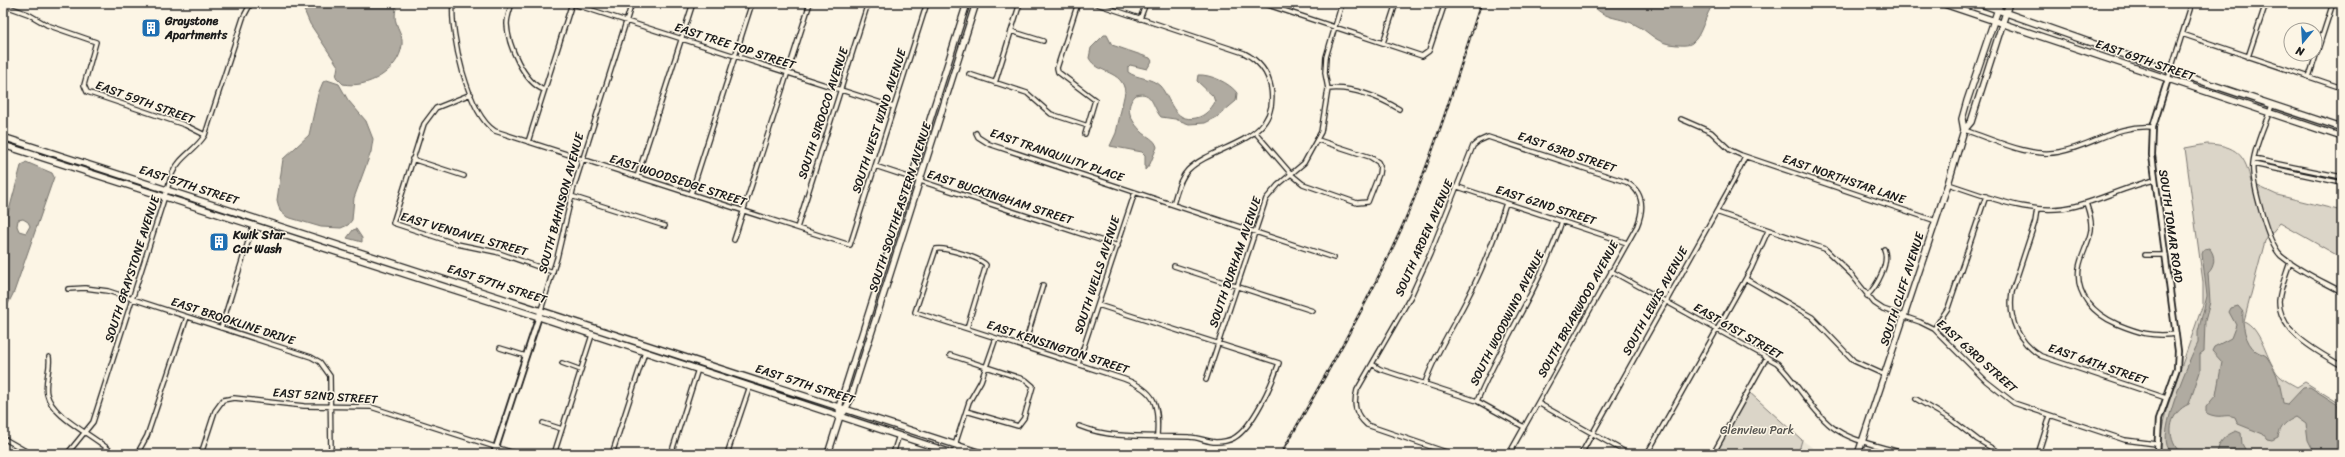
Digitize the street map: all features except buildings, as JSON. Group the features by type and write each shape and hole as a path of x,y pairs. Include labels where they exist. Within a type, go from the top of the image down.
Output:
{"main road":[{"name":"SOUTH SOUTHEASTERN AVENUE","path":"828,454 840,416 839,407 967,3"},
{"name":"SOUTH SOUTHEASTERN AVENUE","path":"840,416 846,410 976,3"},
{"name":"EAST 69TH STREET","path":"1941,3 2342,137"},
{"name":"EAST 69TH STREET","path":"1978,3 2171,71 2342,128"},
{"name":"SOUTH CLIFF AVENUE","path":"1964,130 1962,119 2000,3"},
{"name":"SOUTH CLIFF AVENUE","path":"1858,454 1905,317 1964,130 1971,122 2009,3"},
{"name":"EAST 57TH STREET","path":"3,137 984,454"},
{"name":"EAST 57TH STREET","path":"3,146 539,317 954,454 957,451 970,454"}],"street":[{"name":"SOUTH GRAYSTONE AVENUE","path":"67,454 87,432 96,414 175,167 199,145 205,135 243,18 251,3"},
{"path":"453,3 454,40 471,94 436,108 424,124 412,159 464,176"},
{"path":"512,3 507,22 510,40 523,72 531,83 544,90"},
{"path":"528,142 571,3"},
{"name":"EAST TREE TOP STREET","path":"571,3 894,107"},
{"name":"SOUTH BAHNSON AVENUE","path":"494,454 553,272 571,196 632,3"},
{"path":"637,177 693,3"},
{"path":"690,194 752,3"},
{"path":"734,240 810,3"},
{"name":"SOUTH SIROCCO AVENUE","path":"797,228 868,3"},
{"name":"SOUTH WEST WIND AVENUE","path":"850,245 927,3"},
{"path":"995,83 1020,3"},
{"path":"1078,3 1057,68 1058,72 1095,100 1086,134"},
{"path":"1094,3 1244,53 1260,65 1268,79 1271,100 1266,119 1256,132 1190,169 1182,179 1173,204"},
{"path":"1140,19 1146,3"},
{"path":"1262,3 1419,56 1426,55 1429,51 1445,3"},
{"name":"SOUTH DURHAM AVENUE","path":"1206,380 1266,199 1273,190 1292,174 1308,157 1318,140 1325,117 1328,89 1325,73 1326,58 1336,28 1342,3"},
{"path":"1383,43 1396,3"},
{"name":"SOUTH TOMAR ROAD","path":"2157,454 2156,444 2159,419 2178,359 2166,255 2152,155 2153,127 2192,3"},
{"path":"2248,57 2266,3"},
{"path":"2309,77 2333,3"},
{"name":"EAST 59TH STREET","path":"3,5 28,14 47,25 96,42 84,85 87,92 184,125 205,135"},
{"path":"1011,31 1043,41"},
{"path":"2182,34 2342,88"},
{"path":"969,74 1027,93 1051,114 1088,126"},
{"path":"1328,89 1340,87 1388,102 1399,109"},
{"name":"EAST WOODSEDGE STREET","path":"471,94 482,119 499,133 850,245"},
{"path":"2272,105 2253,164 2256,185 2269,238 2274,248 2290,262 2342,292"},
{"name":"EAST NORTHSTAR LANE","path":"1681,119 1711,132 1730,150 1745,157 1936,221"},
{"path":"1964,130 2028,151 2048,153 2066,150 2128,127 2153,127"},
{"path":"1256,132 1292,174 1308,187 1364,204 1370,199 1380,170 1378,162 1370,157 1318,140"},
{"name":"EAST TRANQUILITY PLACE","path":"976,133 978,137 989,144 1334,258"},
{"name":"EAST 63RD STREET","path":"1479,141 1494,138 1626,182 1635,188 1641,199"},
{"name":"SOUTH ARDEN AVENUE","path":"1452,454 1376,429 1360,419 1354,406 1357,390 1411,296 1458,187 1471,151 1479,141"},
{"name":"SOUTH LEWIS AVENUE","path":"1581,454 1667,301 1745,157"},
{"name":"EAST VENDAVEL STREET","path":"412,159 393,223 457,244 496,252 553,272"},
{"path":"2254,159 2342,177"},
{"path":"2253,164 2342,183"},
{"name":"EAST BUCKINGHAM STREET","path":"875,166 1118,246"},
{"path":"1948,184 2016,205 2037,209 2061,208 2086,203 2134,184 2155,180"},
{"name":"EAST 62ND STREET","path":"1458,187 1627,243"},
{"name":"SOUTH WELLS AVENUE","path":"1078,364 1135,192"},
{"path":"571,196 665,226"},
{"path":"1934,329 1948,308 1986,196"},
{"name":"SOUTH BRIARWOOD AVENUE","path":"1509,454 1641,216 1641,199"},
{"path":"1425,383 1435,358 1470,294 1486,260 1506,203"},
{"path":"2086,203 2091,222 2091,231 2079,268 2079,277 2083,296 2088,304 2094,311 2105,319 2145,334 2156,337 2176,334"},
{"name":"EAST 64TH STREET","path":"2037,209 2033,228 2012,292 2010,304 2015,328 2021,340 2030,350 2041,356 2166,398"},
{"name":"EAST 63RD STREET","path":"1716,212 1825,250 1834,255 1851,274 1867,296 1883,309 1934,329 2002,394 2014,403 2125,440 2156,444"},
{"name":"SOUTH WOODWIND AVENUE","path":"1477,401 1490,370 1543,272 1562,221"},
{"path":"221,328 254,226"},
{"path":"1647,454 1746,279 1764,243 1768,230"},
{"name":"EAST KENSINGTON STREET","path":"968,328 986,269 981,260 943,248 936,249 915,312 1078,364 1142,387 1150,394 1157,407 1157,436"},
{"path":"1867,296 1879,280 1886,258 1884,249"},
{"path":"2146,255 2166,255"},
{"path":"2290,262 2280,293 2279,303 2286,322 2299,338 2342,366"},
{"path":"1174,266 1313,311"},
{"name":"EAST 61ST STREET","path":"1611,271 1767,357 1788,374 1825,420 1838,431 1906,454"},
{"path":"1746,279 1812,317 1854,361 1886,375"},
{"path":"1024,347 1043,285"},
{"name":"EAST BROOKLINE DRIVE","path":"68,289 84,288 99,290 311,357 320,362 330,376 331,454"},
{"path":"1080,426 1100,433 1191,437 1216,442 1233,438 1247,427 1271,384 1279,363 1098,305"},
{"path":"137,454 147,436 187,317"},
{"path":"554,454 592,335"},
{"path":"955,445 966,411 986,367 996,338"},
{"path":"500,348 526,356"},
{"path":"612,454 645,352"},
{"path":"950,355 1026,380 1032,384 1033,391 1023,421 1015,427 966,411"},
{"path":"49,357 51,366 46,390 51,403 59,413 87,432 114,454"},
{"path":"1713,454 1767,357"},
{"path":"562,364 581,370"},
{"path":"1372,364 1380,369 1477,401 1524,427"},
{"path":"671,454 698,369"},
{"path":"727,454 750,386"},
{"name":"EAST 52ND STREET","path":"201,454 215,411 223,400 234,398 304,406 358,406 382,410 517,454"},
{"path":"1916,399 1952,420 1978,440 2002,454"},
{"path":"1538,403 1629,454"},
{"path":"2038,454 2050,416"},
{"path":"543,423 562,430"},
{"path":"893,454 899,435"},
{"path":"3,438 28,453"}],"shaded area":[{"path":"301,3 397,3 395,20 401,35 402,45 400,54 395,63 380,76 371,81 362,84 343,84 336,77 338,66 310,24"},
{"path":"1591,3 1714,3 1695,40 1690,44 1683,45 1670,44 1658,40 1640,27 1628,21 1606,15"},
{"path":"1104,35 1107,35 1112,45 1150,58 1152,61 1147,69 1130,65 1128,67 1128,72 1152,81 1160,86 1177,113 1182,117 1188,119 1202,116 1212,107 1215,102 1213,96 1197,81 1198,75 1214,78 1230,86 1237,93 1236,101 1217,117 1205,123 1189,124 1175,119 1161,117 1149,97 1142,94 1136,95 1130,104 1129,109 1132,119 1142,132 1155,142 1157,147 1150,164 1145,170 1145,155 1142,152 1110,146 1116,133 1125,92 1120,80 1098,67 1089,58 1091,48"},
{"path":"327,80 339,84 348,100 366,121 373,139 371,152 354,198 352,220 348,225 341,228 321,227 287,217 280,211 277,200 283,159 309,135 318,94 323,82"},
{"path":"26,162 52,173 54,177 14,292 8,304 3,305 3,292 6,285 3,279 3,222 8,214 21,166","holes":["23,219 28,222 30,226 26,233 19,231 17,226 18,220"]},
{"path":"356,229 362,238 362,242 347,238 353,230"},
{"path":"2209,248 2213,254 2214,261 2212,268 2208,273 2210,302 2205,321 2204,351 2200,354 2200,372 2189,404 2178,412 2174,418 2171,430 2177,449 2199,454 2179,454 2169,449 2166,441 2167,429 2170,414 2182,380 2198,343 2198,332 2207,296 2202,254 2204,249"},
{"path":"2238,306 2243,312 2244,328 2249,343 2252,348 2266,356 2274,368 2280,384 2283,403 2288,404 2303,388 2310,387 2338,405 2342,418 2342,454 2315,454 2308,440 2306,424 2296,417 2284,424 2278,437 2272,440 2267,439 2263,434 2238,424 2235,417 2215,416 2206,413 2206,407 2216,395 2222,362 2212,351 2214,347 2231,338 2236,325 2229,312 2231,308"},
{"path":"2236,431 2241,433 2242,444 2248,454 2217,454 2221,442 2228,435"},
{"path":"1802,440 1821,454 1798,454"}],"green space":[{"path":"2207,144 2232,149 2238,153 2246,165 2251,183 2277,195 2342,211 2342,258 2280,223 2265,241 2244,321 2255,330 2259,336 2271,364 2282,378 2297,387 2305,382 2342,405 2342,454 2161,454 2161,434 2166,411 2203,304 2203,282 2185,148"},
{"name":"Glenview Park","path":"1748,391 1802,440 1798,454 1716,454"}],"railway":[{"path":"1281,454 1375,284 1403,225 1435,143 1481,3"}],"place":[{"name":"Graystone Apartments","path":"151,28"},
{"name":"Kwik Star Car Wash","path":"219,242"}]}
